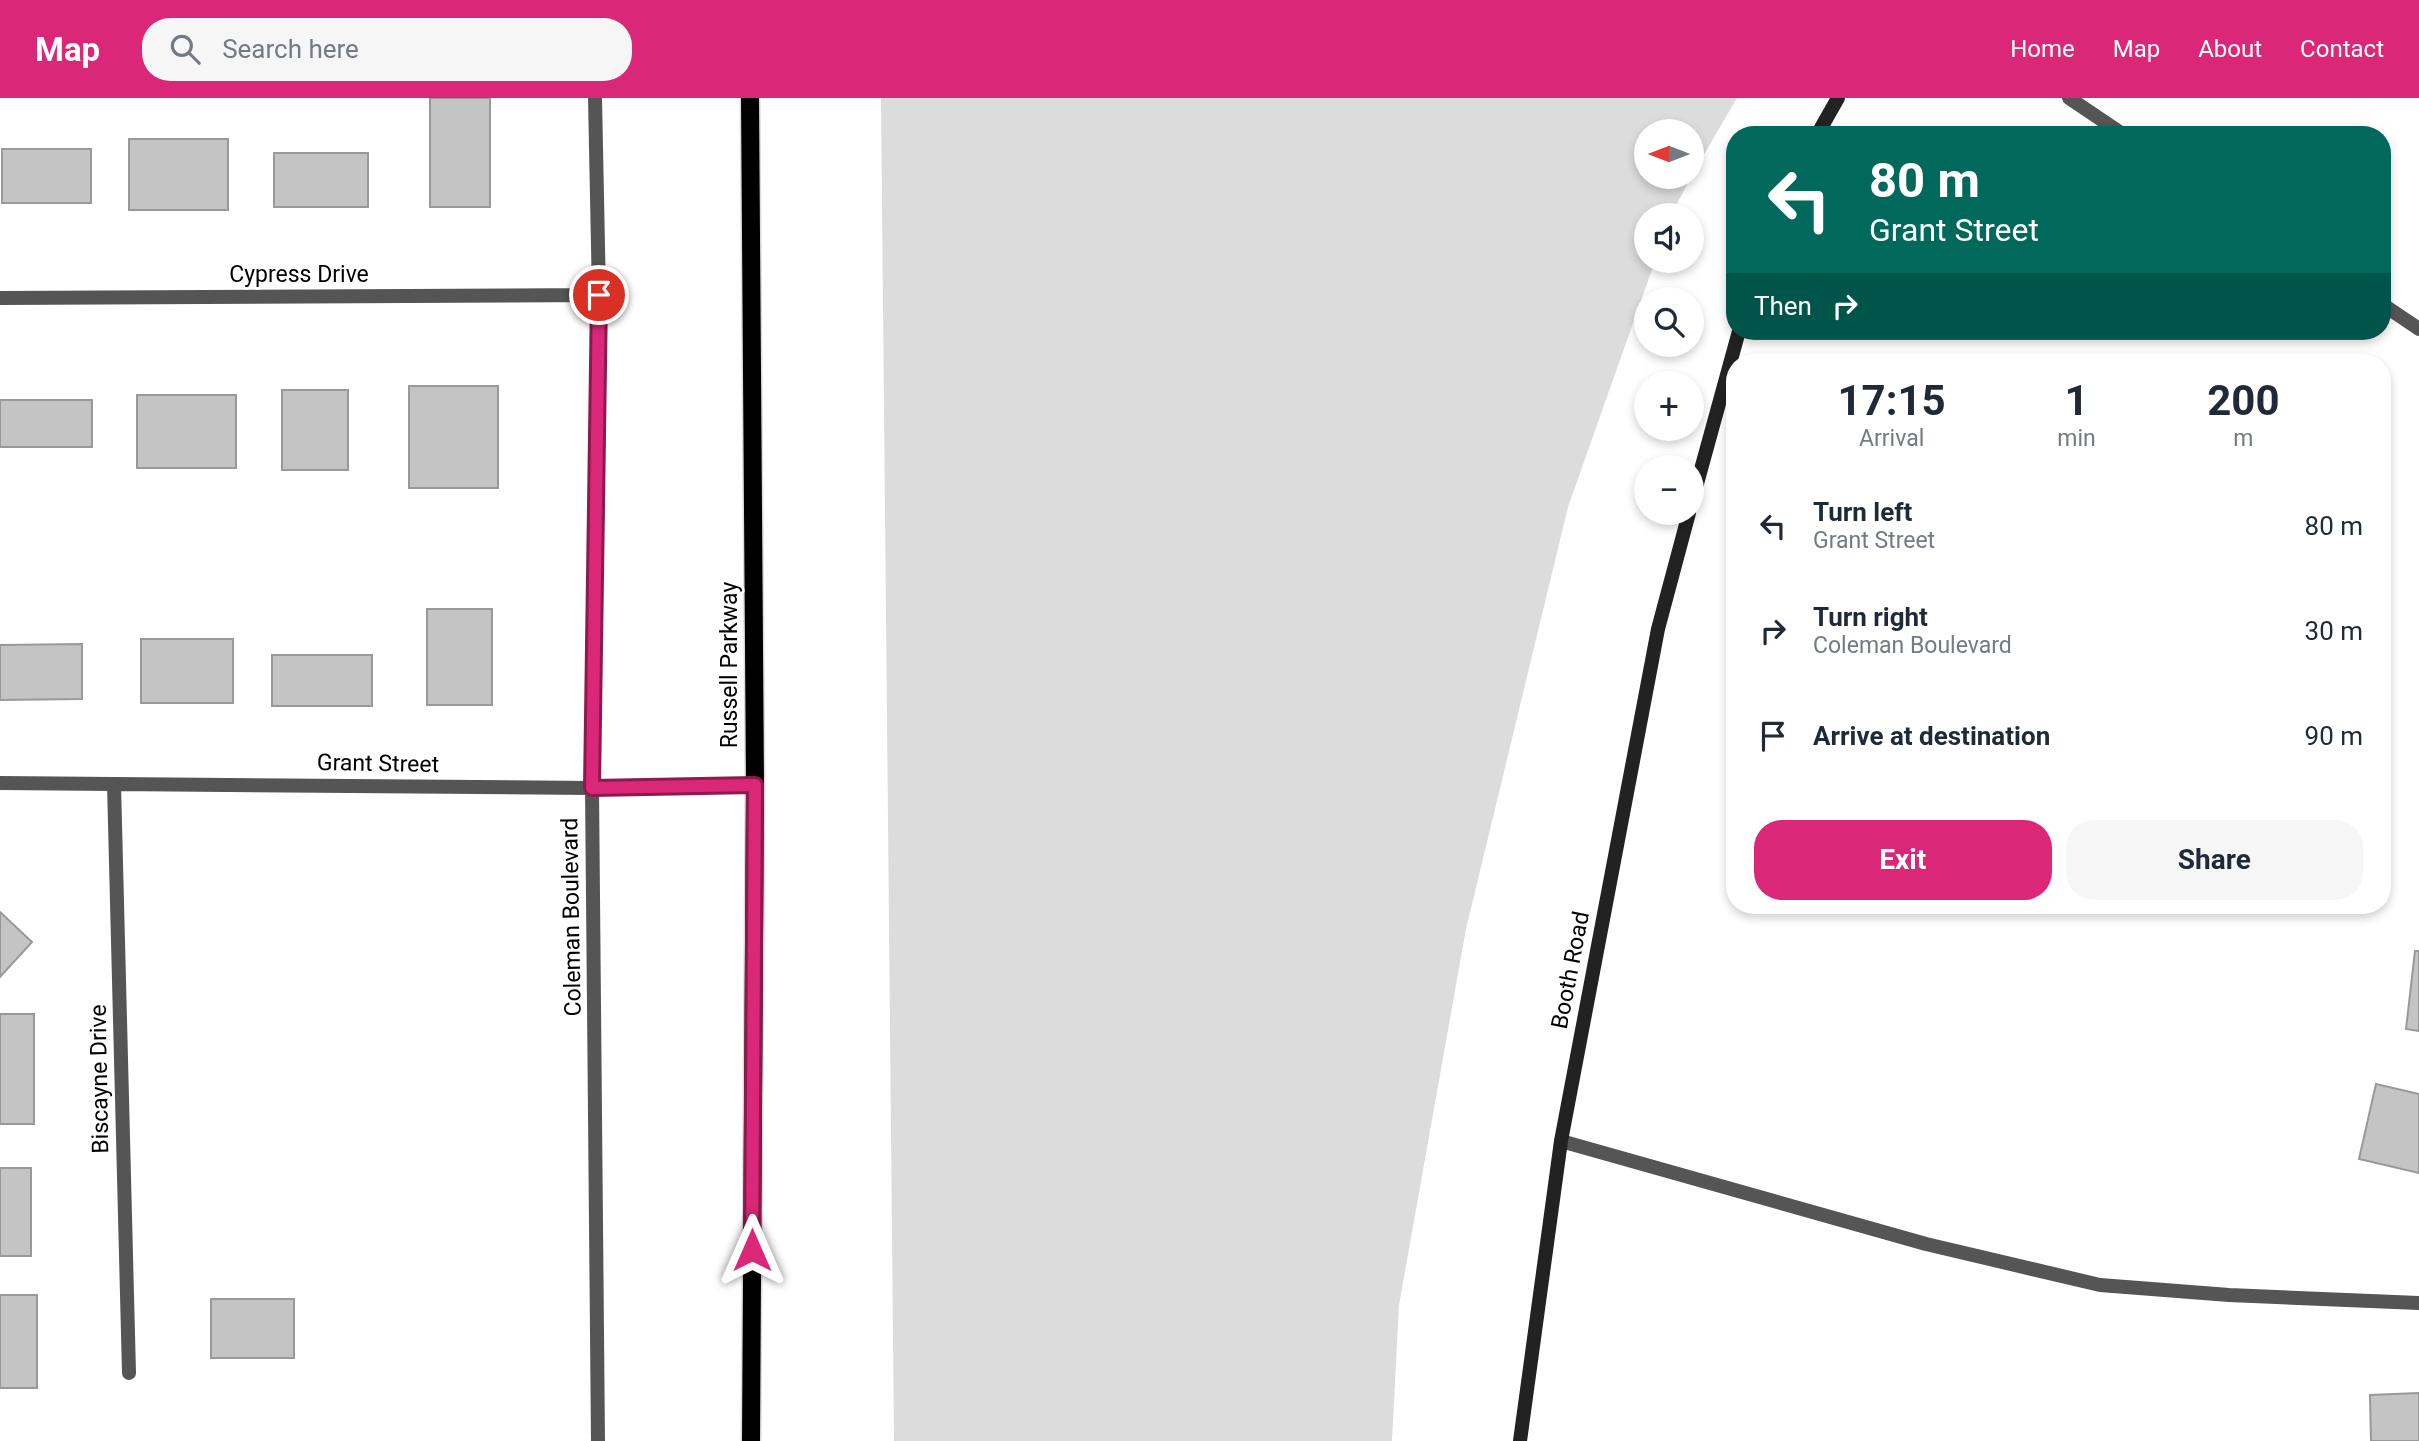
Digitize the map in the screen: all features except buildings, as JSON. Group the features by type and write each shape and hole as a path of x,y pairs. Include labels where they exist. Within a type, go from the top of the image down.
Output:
{"main road":[{"name":"Russell Parkway","path":"750,98 755,785 751,1441"}],"street":[{"name":"Coleman Boulevard","path":"595,98 599,295 592,788 598,1441"},
{"path":"1822,126 1838,98"},
{"path":"2069,98 2111,126"},
{"name":"Cypress Drive","path":"0,298 599,295"},
{"path":"2391,310 2419,329"},
{"path":"1704,458 1726,378"},
{"name":"Booth Road","path":"1520,1441 1561,1141 1658,629 1686,525"},
{"name":"Grant Street","path":"0,783 592,788 755,785"},
{"name":"Biscayne Drive","path":"114,784 129,1373"},
{"path":"1561,1141 1926,1244 2100,1285 2229,1295 2419,1303"}],"shaded area":[{"path":"881,98 1737,98 1704,154 1704,119 1634,119 1634,189 1685,189 1677,203 1634,203 1634,273 1651,273 1646,287 1634,287 1634,320 1568,507 1466,929 1399,1305 1392,1441 894,1441"}],"route":[{"path":"599,295 592,788 755,785 752,1250"}]}
